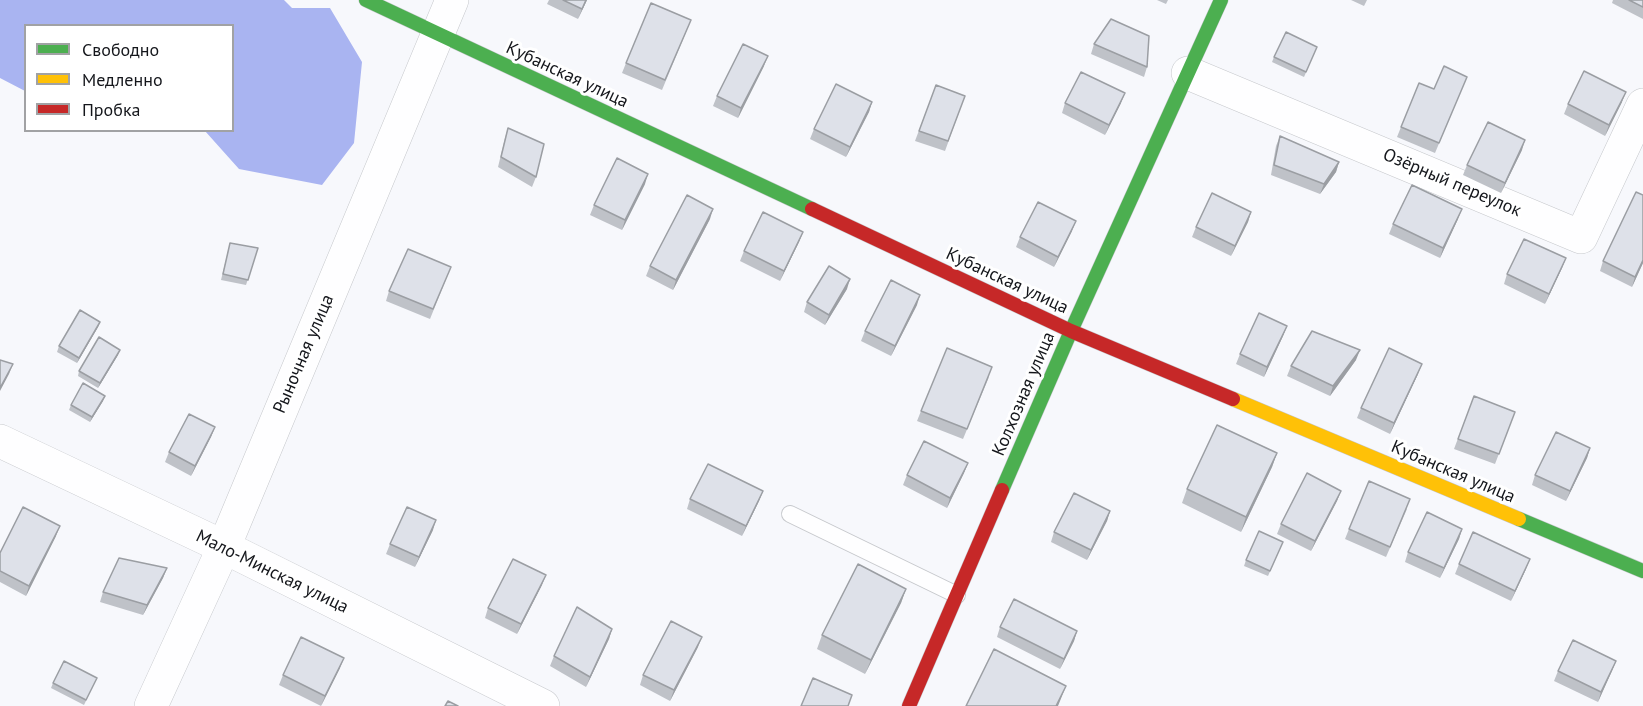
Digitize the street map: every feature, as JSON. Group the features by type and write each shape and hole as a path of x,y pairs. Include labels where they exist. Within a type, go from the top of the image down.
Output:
{"street":[{"name":"Кубанская улица","path":"366,0 1071,331 1643,571"},
{"name":"Рыночная улица","path":"151,706 224,547 452,0"},
{"name":"Колхозная улица","path":"909,706 1071,331 1221,0"},
{"name":"Озёрный переулок","path":"1188,73 1581,237 1643,105"},
{"name":"Мало-Минская улица","path":"0,441 224,547 543,706"}],"lane":[{"path":"790,514 957,595"}],"water":[{"path":"0,0 284,0 292,8 330,8 362,62 354,143 322,185 239,169 206,132 234,132 234,24 24,24 24,90 0,78"}],"building":[{"path":"563,0 586,0 582,9"},
{"path":"1629,0 1643,0 1643,7"},
{"path":"651,3 691,20 665,80 626,63"},
{"path":"1111,19 1149,36 1147,67 1094,44"},
{"path":"1286,32 1317,47 1306,72 1274,57"},
{"path":"743,44 768,56 741,108 717,96"},
{"path":"1444,66 1467,77 1439,143 1401,127 1419,83 1434,89"},
{"path":"1584,71 1626,92 1609,125 1568,104"},
{"path":"1081,72 1125,93 1109,125 1065,103"},
{"path":"836,84 872,102 850,147 814,129"},
{"path":"936,85 965,96 948,141 919,131"},
{"path":"1488,122 1525,140 1505,183 1467,165"},
{"path":"508,128 544,144 536,177 501,157"},
{"path":"1280,136 1339,162 1324,184 1274,165"},
{"path":"617,158 648,174 625,220 594,205"},
{"path":"1412,185 1462,209 1443,248 1393,224"},
{"path":"1636,192 1643,195 1643,260 1635,277 1603,261"},
{"path":"1212,193 1251,212 1235,246 1196,227"},
{"path":"687,195 713,209 676,280 650,266"},
{"path":"1038,202 1076,221 1058,257 1020,237"},
{"path":"763,212 803,232 784,271 744,251"},
{"path":"1524,239 1566,258 1549,294 1507,274"},
{"path":"230,243 258,248 248,280 223,274"},
{"path":"408,249 451,267 433,309 389,291"},
{"path":"829,266 850,279 829,315 807,302"},
{"path":"891,280 920,295 895,346 865,331"},
{"path":"80,310 100,322 79,358 59,346"},
{"path":"1259,313 1287,326 1267,367 1240,354"},
{"path":"1312,331 1360,350 1333,386 1291,366"},
{"path":"99,337 120,350 100,383 79,371"},
{"path":"947,348 992,367 967,429 921,411"},
{"path":"1389,348 1422,364 1394,423 1361,408"},
{"path":"0,360 13,364 0,388"},
{"path":"83,383 105,396 92,417 71,405"},
{"path":"1474,396 1515,412 1499,454 1458,439"},
{"path":"189,414 215,427 195,466 169,452"},
{"path":"1217,425 1277,453 1246,517 1187,489"},
{"path":"1556,432 1590,448 1570,491 1535,475"},
{"path":"924,441 968,463 950,498 907,475"},
{"path":"708,464 763,491 746,526 690,499"},
{"path":"1307,473 1341,491 1315,541 1281,524"},
{"path":"1369,481 1410,499 1390,547 1349,529"},
{"path":"1074,493 1110,511 1091,550 1054,532"},
{"path":"23,507 60,526 29,586 0,571 0,553"},
{"path":"407,507 436,520 419,557 390,544"},
{"path":"1427,512 1462,529 1444,568 1408,552"},
{"path":"1259,531 1283,542 1270,571 1246,560"},
{"path":"1473,532 1530,559 1515,591 1459,564"},
{"path":"119,558 167,568 147,605 103,592"},
{"path":"513,559 546,575 521,624 488,608"},
{"path":"858,564 906,589 871,660 822,635"},
{"path":"1014,599 1077,631 1064,659 1000,627"},
{"path":"577,607 612,629 590,677 554,656"},
{"path":"671,621 702,637 674,690 643,675"},
{"path":"301,637 344,658 325,696 283,675"},
{"path":"1573,640 1616,661 1601,692 1558,671"},
{"path":"994,649 1066,686 1056,706 966,706"},
{"path":"64,661 97,678 86,700 53,683"},
{"path":"813,678 852,695 848,706 801,706"},
{"path":"448,701 458,706 445,706"}],"traffic: fast":[{"path":"366,0 812,209"},
{"path":"1002,490 1071,331 1221,0"},
{"path":"1519,519 1643,571"}],"traffic: slow":[{"path":"1233,399 1519,519"}],"traffic: jam":[{"path":"812,209 1071,331 1233,399"},
{"path":"909,706 1002,490"}]}
